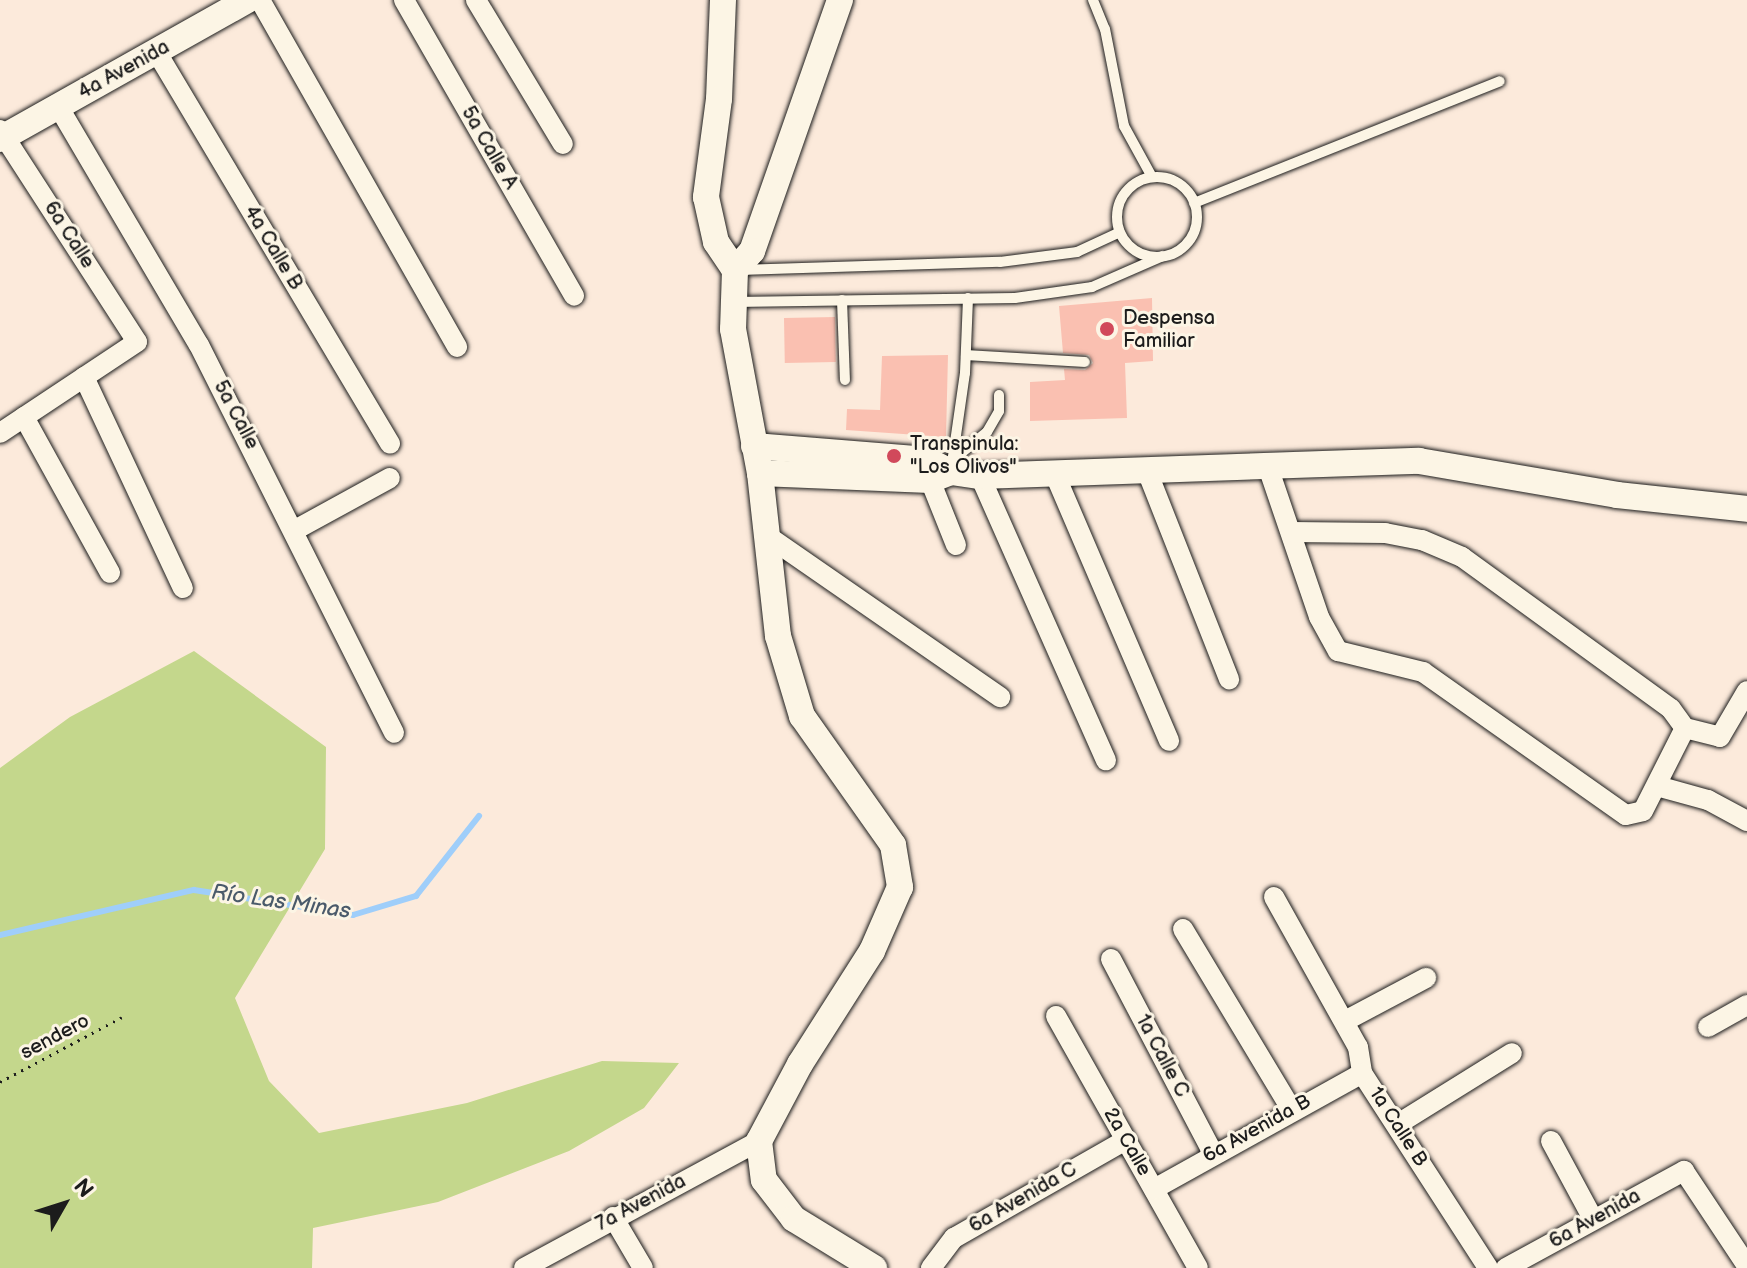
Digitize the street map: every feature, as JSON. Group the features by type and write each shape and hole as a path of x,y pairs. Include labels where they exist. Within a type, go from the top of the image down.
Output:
{"street":[{"name":"4a Avenida","path":"1,135 248,0"},
{"path":"260,0 457,347"},
{"name":"5a Calle A","path":"404,0 574,296"},
{"path":"476,0 563,144"},
{"path":"723,0 719,99 706,197 716,242 735,270"},
{"path":"840,0 752,251 735,270 732,302 735,351 760,473 778,636 802,716 893,845 900,887 872,951 800,1064 759,1141 764,1180 794,1219 874,1268"},
{"name":"4a Calle B","path":"156,51 390,444"},
{"name":"5a Calle","path":"58,106 199,345 295,530 394,733"},
{"name":"6a Calle","path":"1,135 137,342 84,377"},
{"path":"0,433 84,377 183,588"},
{"path":"24,417 110,573"},
{"path":"754,446 927,460 945,470"},
{"path":"760,473 945,470 980,476 1056,477 1419,461 1617,495 1747,509"},
{"path":"1268,467 1319,617 1338,651 1423,672 1617,812 1639,814 1657,786 1685,728"},
{"path":"945,470 956,545"},
{"path":"1147,471 1229,679"},
{"path":"765,522 785,480 798,473"},
{"path":"980,476 1106,760"},
{"path":"1056,477 1169,741"},
{"path":"295,530 390,478"},
{"path":"765,522 1000,697"},
{"path":"1291,532 1385,533 1422,540 1462,557 1671,709 1685,728 1720,737 1747,691"},
{"path":"1657,786 1744,813"},
{"name":"1a Calle B","path":"1274,897 1345,1021 1360,1053 1362,1073 1398,1124 1488,1268"},
{"path":"1183,929 1291,1109"},
{"name":"1a Calle C","path":"1111,959 1213,1153"},
{"path":"1345,1021 1426,978"},
{"path":"1708,1027 1747,1005"},
{"name":"2a Calle","path":"1056,1016 1198,1268"},
{"path":"1398,1124 1512,1053"},
{"name":"6a Avenida B","path":"1154,1189 1291,1109 1362,1073"},
{"name":"6a Avenida C","path":"931,1268 954,1238 1126,1140"},
{"name":"7a Avenida","path":"524,1268 613,1217 759,1141"},
{"path":"1551,1141 1593,1219"},
{"name":"6a Avenida","path":"1506,1268 1530,1263 1593,1219 1684,1171 1747,1266"},
{"path":"613,1217 643,1268"}],"lane":[{"path":"732,302 1015,298 1092,287 1163,256 1192,236 1194,203 1182,186 1152,177 1124,126 1105,29 1093,0"},
{"path":"1194,203 1500,81"},
{"path":"1152,177 1123,196 1117,220 1120,232 1141,254 1163,256"},
{"path":"735,270 1000,262 1077,252 1120,232"},
{"path":"945,470 966,355 968,298"},
{"path":"842,300 845,380"},
{"path":"966,355 1085,362"},
{"path":"945,470 987,432 999,411 999,395"}],"path":[{"name":"sendero","path":"0,1082 122,1017"}],"green space":[{"path":"194,651 326,747 325,849 235,998 269,1081 319,1133 467,1103 602,1061 679,1063 644,1108 569,1151 438,1202 313,1228 312,1268 0,1268 0,768 70,717"}],"building":[{"path":"1152,298 1153,361 1125,363 1127,418 1030,421 1030,382 1065,380 1064,369 1085,370 1093,363 1089,355 1063,353 1059,306"},
{"path":"835,317 836,362 785,363 784,318"},
{"path":"948,355 946,437 846,430 847,409 880,410 882,356"}],"waterway":[{"name":"Río Las Minas","path":"0,935 194,890 353,915 416,896 479,816"}],"place":[{"name":"Despensa Familiar","path":"1107,329"},
{"name":"Transpinula: \"Los Olivos\"","path":"894,456"}]}
